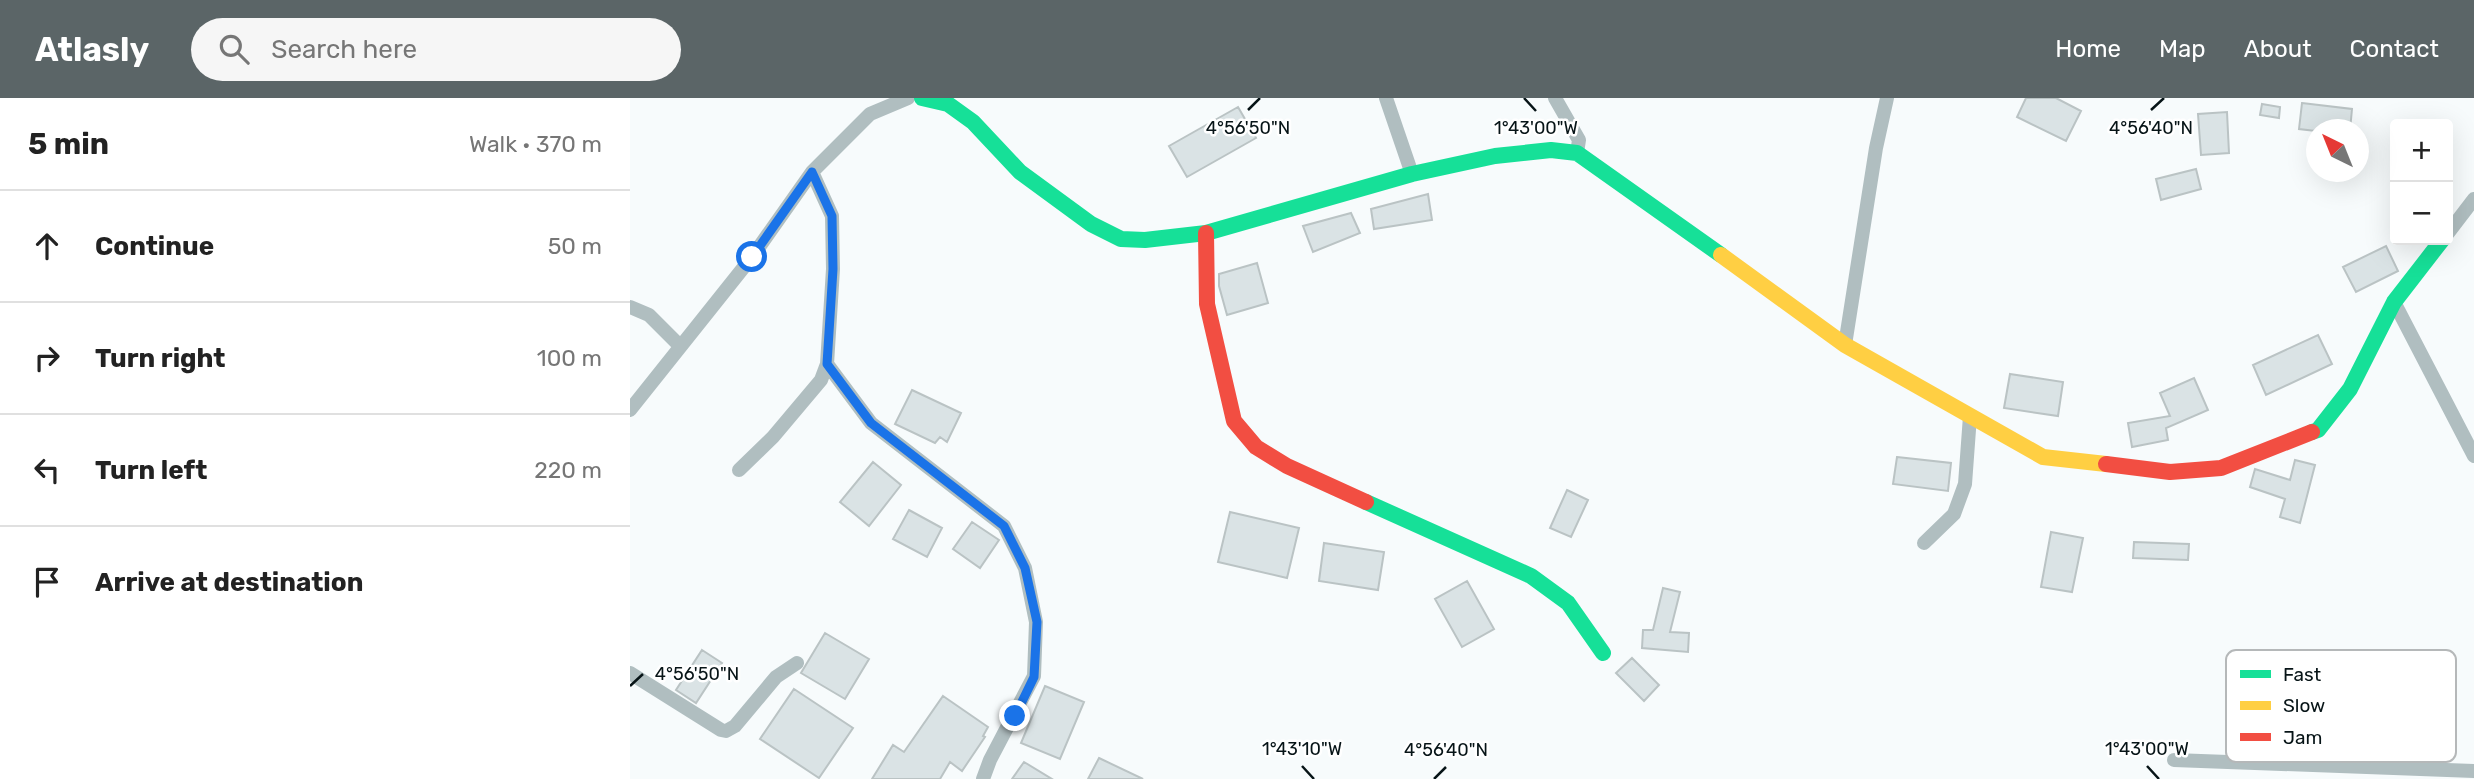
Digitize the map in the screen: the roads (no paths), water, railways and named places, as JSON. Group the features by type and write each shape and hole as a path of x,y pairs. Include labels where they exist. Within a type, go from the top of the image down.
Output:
{"street":[{"path":"630,410 752,257 812,172 870,114 908,98"},
{"path":"922,98 948,104 973,122 1020,172 1091,224 1121,239 1144,240 1206,233 1412,174 1495,156 1551,150 1577,153 1845,345 2043,457 2170,472 2221,468 2318,430 2350,389 2394,302 2438,245"},
{"path":"1387,98 1412,174"},
{"path":"1555,98 1579,140 1577,153"},
{"path":"1845,345 1886,98"},
{"path":"739,470 773,437 821,380 827,364 833,269 832,216 812,172"},
{"path":"2453,226 2474,199"},
{"path":"1206,233 1207,304 1234,421 1255,447 1299,471 1531,576 1568,603 1603,653"},
{"path":"2394,302 2474,456"},
{"path":"630,307 649,315 680,346"},
{"path":"827,364 871,423 1004,526 1025,568 1037,622 1034,677 983,779"},
{"path":"1924,543 1954,514 1965,484 1970,416"},
{"path":"630,673 726,731 735,726 776,677 797,663"},
{"path":"2174,760 2226,762"},
{"path":"2229,762 2474,771"}]}
